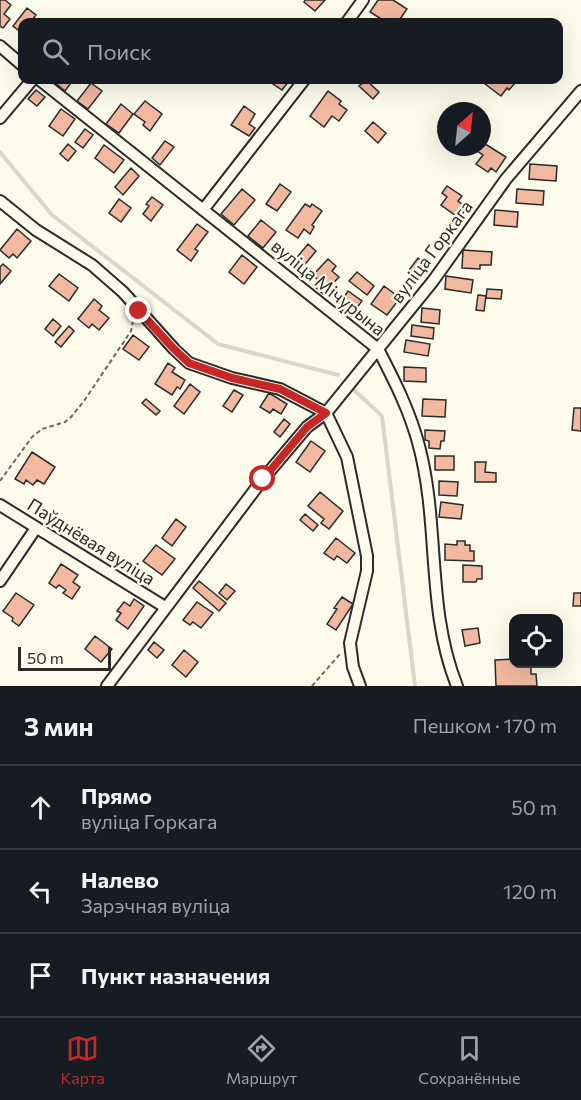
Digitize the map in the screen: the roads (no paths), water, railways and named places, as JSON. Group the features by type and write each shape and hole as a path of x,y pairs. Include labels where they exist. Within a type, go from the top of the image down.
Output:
{"street":[{"path":"350,18 363,0"},
{"path":"0,46 18,62"},
{"path":"0,118 29,84"},
{"name":"вуліца Мічурына","path":"45,84 378,349 404,400 420,446 427,494 435,587 450,668 457,686"},
{"path":"203,210 301,84"},
{"name":"вуліца Горкага","path":"107,686 263,479 307,427 326,413 433,281 506,179 581,91"},
{"path":"0,201 36,230 92,266 123,292 189,363 232,378 280,389 326,413 347,457 367,556 367,571 350,643 353,667 360,686"},
{"name":"Паўднёвая вуліца","path":"0,505 165,607"},
{"path":"0,581 36,528"}],"waterway":[{"path":"0,152 52,215 218,344 338,375"},
{"path":"352,388 382,416 415,686"}]}
